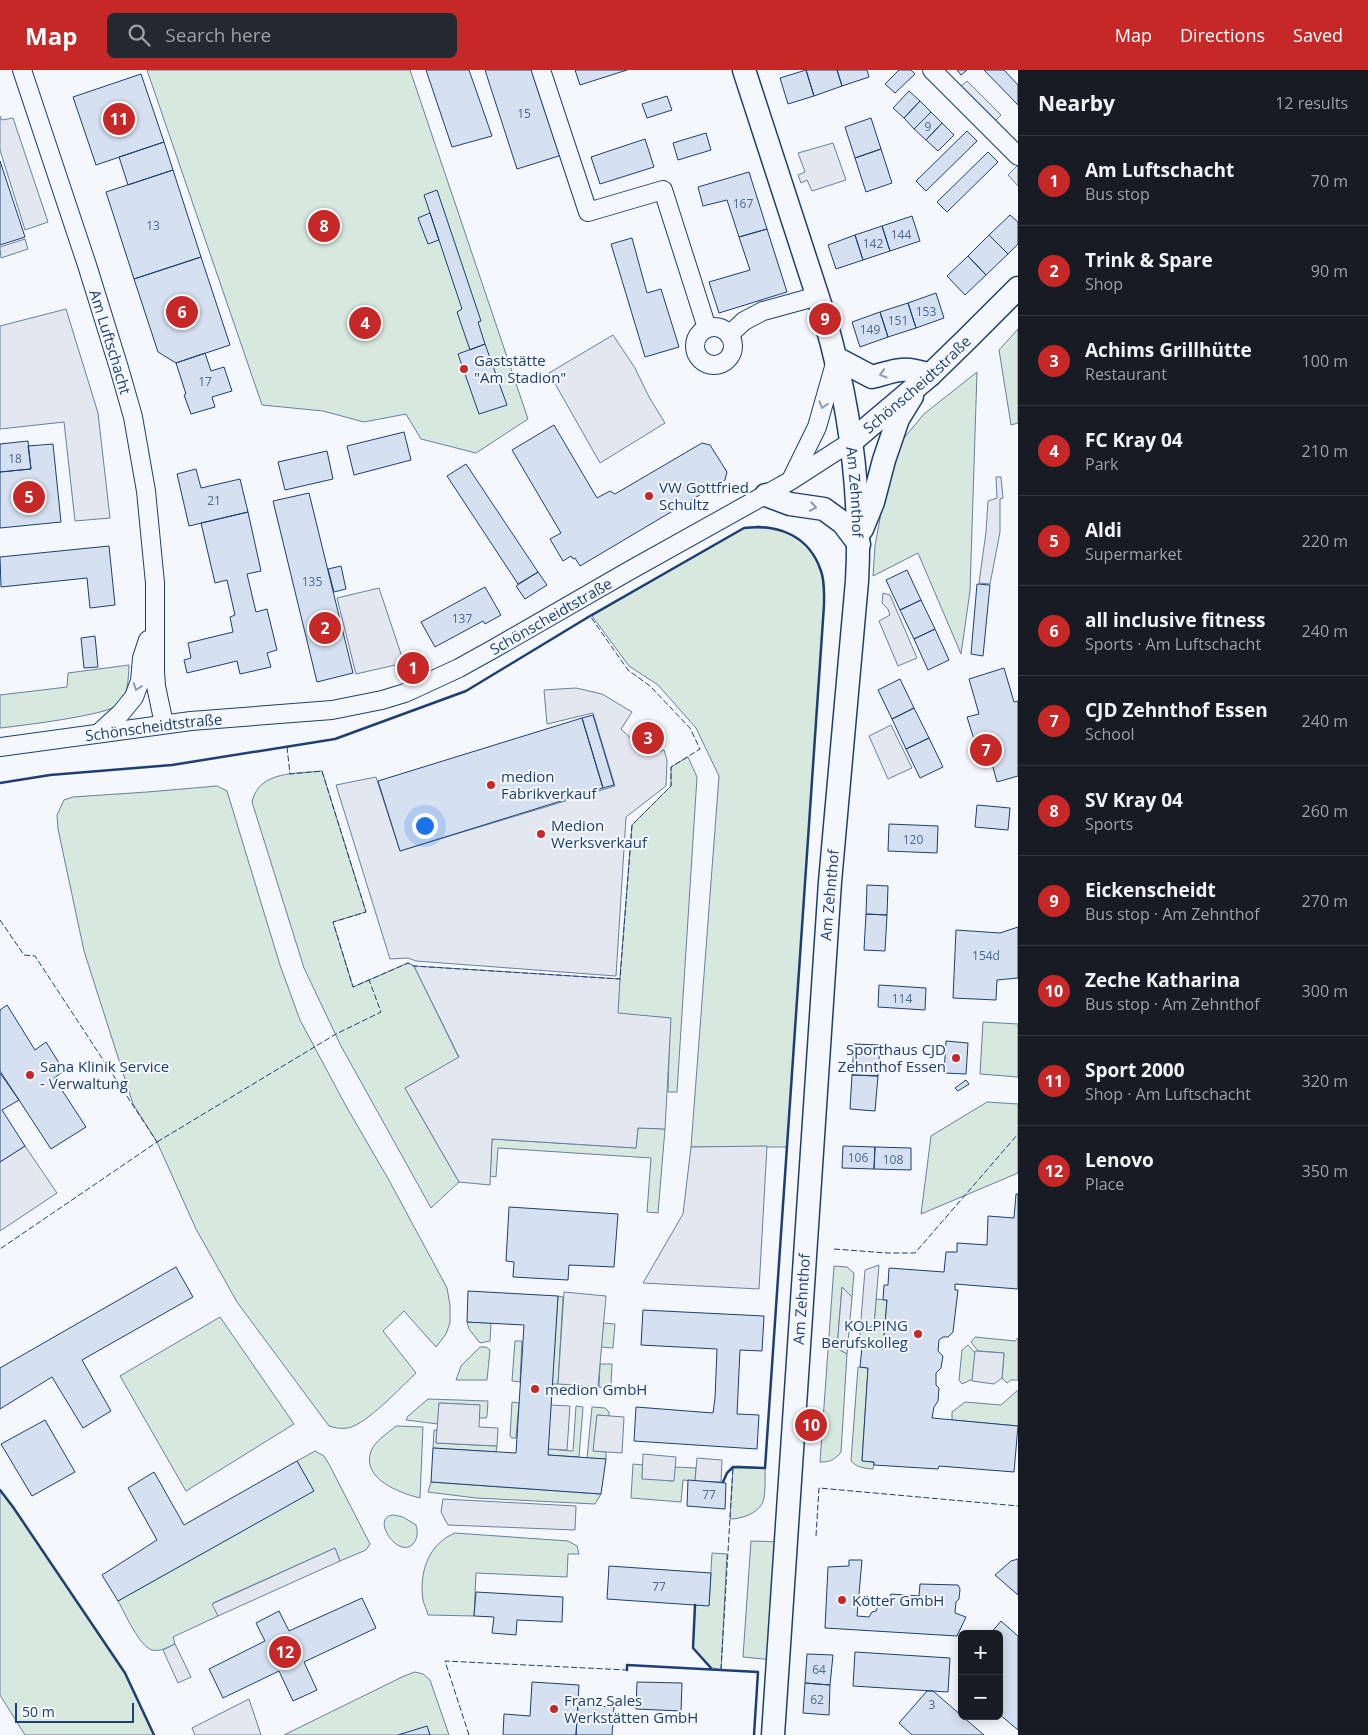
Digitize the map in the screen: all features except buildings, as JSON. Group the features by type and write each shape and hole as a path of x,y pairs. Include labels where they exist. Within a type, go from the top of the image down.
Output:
{"main road":[{"name":"Am Zehnthof","path":"744,70 818,296 836,358 852,440 857,484 859,541 828,908 773,1735"},
{"name":"Schönscheidtstraße","path":"852,440 924,380 1018,288"},
{"path":"766,495 790,504 824,509 843,523 859,541 898,419 924,380 912,369 898,370 872,377 836,358"}],"street":[{"name":"Am Luftschacht","path":"22,70 87,265 133,417 146,491 155,583 154,654 156,686 164,724"},
{"path":"541,70 588,212 663,190 708,328"},
{"path":"932,70 1018,156"},
{"path":"729,336 744,321 763,311 818,296"},
{"path":"708,328 719,328 729,336 732,347 728,358 718,365 707,364 697,356 695,343 702,332 708,328"},
{"path":"790,481 817,427 836,358"},
{"name":"Schönscheidtstraße","path":"0,747 164,724 332,710 382,700 404,693 459,668 488,652 626,572 766,495 852,440"},
{"name":"Am Luftschacht","path":"99,733 122,713 134,697 140,681 142,658 154,623"}],"shaded area":[{"path":"147,70 410,70 528,419 476,453 421,439 406,414 364,422 323,411 262,405"},
{"path":"967,81 1001,115 993,123 959,88"},
{"path":"0,116 2,120 13,118 48,222 25,230 0,150"},
{"path":"833,143 846,180 812,191 807,180 801,183 798,175 805,172 798,153"},
{"path":"1018,167 1018,186 1008,175"},
{"path":"25,239 28,249 1,258 0,247"},
{"path":"66,309 98,413 110,518 75,521 64,422 0,429 0,326"},
{"path":"1018,329 1018,423 1011,425 999,350"},
{"path":"613,335 635,368 649,397 665,423 600,463 549,373"},
{"path":"977,372 970,591 961,654 918,553 873,576 875,546 887,480 904,438 924,414"},
{"path":"996,477 1001,477 1003,498 1000,499 1000,532 990,584 979,583 988,501 997,498"},
{"path":"758,526 788,533 797,538 817,560 823,579 824,605 787,1147 691,1147 719,776 696,728 658,685 629,666 592,616 744,528"},
{"path":"379,588 404,663 356,674 337,598"},
{"path":"883,593 890,595 917,658 898,666 879,621 890,615 888,609 882,603"},
{"path":"129,665 124,696 118,705 111,709 98,713 0,728 0,695 67,687 68,673"},
{"name":"Medion Werksverkauf","path":"576,688 602,694 632,712 621,729 648,755 664,750 667,760 666,786 626,817 616,976 416,961 408,958 390,959 336,785 376,777 400,851 615,786 593,713 547,724 544,690"},
{"path":"891,725 912,768 888,779 869,736"},
{"path":"688,757 697,777 677,1092 668,1092 670,1018 617,1014 632,825 671,786 671,767"},
{"path":"322,771 366,912 333,922 353,987 408,963 414,966 459,1058 405,1088 459,1182 431,1208 341,1046 304,968 252,802 262,784 271,779 291,774"},
{"path":"217,786 227,791 280,965 300,1020 447,1288 450,1305 450,1323 446,1334 436,1347 404,1311 383,1331 416,1373 374,1413 365,1420 348,1428 329,1426 237,1302 196,1229 157,1142 133,1104 84,951 58,829 57,815 64,800 73,797"},
{"path":"414,966 620,979 618,1013 671,1018 665,1129 638,1128 636,1148 492,1139 490,1185 459,1182 405,1088 459,1057"},
{"path":"983,1022 1018,1024 1018,1077 980,1074"},
{"path":"987,1102 1018,1104 1018,1173 921,1214 931,1136"},
{"path":"638,1128 665,1129 658,1213 647,1212 651,1158 498,1148 496,1177 490,1176 492,1139 636,1148"},
{"path":"25,1146 57,1193 0,1231 0,1162"},
{"path":"767,1146 759,1289 643,1283 683,1214 691,1147"},
{"path":"879,1265 874,1325 860,1332 865,1270"},
{"path":"834,1266 847,1267 854,1273 852,1297 842,1288 837,1348 847,1354 841,1452 832,1460 820,1462"},
{"path":"842,1287 852,1297 847,1354 837,1348"},
{"path":"564,1292 606,1296 598,1387 558,1384"},
{"path":"558,1296 563,1297 558,1384 552,1384"},
{"path":"876,1299 887,1300 883,1349 862,1347 860,1345 860,1332 874,1325"},
{"path":"220,1317 294,1424 186,1491 120,1376"},
{"path":"467,1322 491,1323 490,1341 480,1343 469,1329"},
{"path":"603,1323 615,1324 613,1348 601,1347"},
{"path":"975,1337 1015,1341 1018,1338 1018,1380 1011,1380 1007,1383 1002,1378 1004,1353 978,1351 971,1342"},
{"path":"515,1341 522,1341 520,1382 512,1381"},
{"path":"968,1345 975,1353 973,1379 962,1384 959,1380 962,1350"},
{"path":"480,1347 486,1347 490,1350 487,1380 456,1380 461,1366"},
{"path":"975,1351 1004,1353 1002,1378 994,1384 972,1381"},
{"path":"600,1364 612,1364 611,1385 608,1388 599,1387"},
{"path":"858,1367 868,1368 862,1461 874,1462 873,1469 864,1468 851,1461"},
{"path":"1018,1390 1018,1426 952,1420 952,1412 965,1402 1001,1405"},
{"path":"428,1399 488,1401 487,1416 486,1418 479,1418 479,1405 439,1403 438,1424 406,1420 408,1416"},
{"path":"512,1402 519,1403 516,1438 510,1436"},
{"path":"439,1403 480,1405 479,1427 498,1428 497,1446 436,1443"},
{"path":"550,1405 570,1406 567,1450 548,1449"},
{"path":"576,1406 583,1407 579,1457 548,1455 548,1449 573,1451"},
{"path":"592,1407 605,1408 609,1412 609,1416 597,1415 594,1451 606,1452 606,1459 587,1458"},
{"path":"597,1415 624,1417 622,1453 593,1451"},
{"path":"396,1426 423,1427 420,1498 384,1483 377,1477 369,1461 373,1447"},
{"path":"434,1430 437,1430 436,1443 497,1446 496,1452 433,1448"},
{"path":"315,1451 324,1456 330,1466 370,1544 366,1550 340,1561 335,1548 213,1603 218,1616 173,1637 175,1644 158,1650 152,1650 147,1647 137,1636 118,1601 313,1491 297,1461"},
{"path":"643,1454 676,1457 674,1481 642,1479"},
{"path":"697,1458 722,1460 721,1482 695,1481"},
{"path":"633,1464 643,1465 642,1478 673,1481 675,1467 696,1468 695,1481 683,1480 681,1502 631,1498"},
{"path":"733,1467 765,1468 764,1497 759,1508 752,1513 730,1519"},
{"path":"431,1482 601,1494 595,1504 476,1498 428,1492"},
{"path":"0,1490 125,1673 154,1735 25,1735 0,1695"},
{"path":"443,1499 576,1506 575,1530 448,1525 441,1512"},
{"path":"394,1515 403,1517 416,1525 417,1533 413,1544 407,1547 400,1546 388,1536 384,1522 387,1517"},
{"path":"455,1533 568,1541 577,1546 579,1554 568,1554 567,1577 476,1573 474,1616 428,1615 422,1590 427,1560 438,1544"},
{"path":"751,1541 782,1542 774,1660 743,1657"},
{"path":"335,1548 340,1561 218,1616 212,1604"},
{"path":"712,1553 727,1554 721,1670 709,1667 693,1648 695,1605 709,1605"},
{"path":"175,1644 191,1677 178,1683 163,1650"},
{"path":"415,1672 423,1674 430,1680 449,1735 430,1735 427,1727 398,1735 284,1735 404,1676"},
{"path":"249,1699 261,1735 195,1735 192,1728"}],"fence":[{"path":"287,747 290,774 322,771 366,912 333,922 353,987 408,963 414,966 620,979 632,825 671,786 671,767 700,749 690,728 650,686 628,670 590,616"},
{"path":"0,920 24,955 35,956 157,1142 0,1249"},
{"path":"157,1142 336,1034 381,1012 369,980"},
{"path":"834,1249 915,1253 1018,1134"},
{"path":"721,1670 733,1467"},
{"path":"816,1536 819,1488 1018,1506"},
{"path":"469,1735 445,1661 627,1670"}],"wall":[{"path":"0,783 50,775 172,765 335,739 466,691 590,616 744,528 757,527 780,530 791,534 809,549 816,559 822,575 824,605 765,1468 733,1467 727,1473 723,1482"},
{"path":"0,1490 125,1673 154,1735"},
{"path":"695,1605 693,1648 711,1668"},
{"path":"627,1670 627,1665 758,1672 754,1735"}],"place":[{"name":"Sport 2000","path":"119,119"},
{"name":"SV Kray 04","path":"324,226"},
{"name":"all inclusive fitness","path":"182,312"},
{"name":"Eickenscheidt","path":"825,319"},
{"name":"FC Kray 04","path":"365,323"},
{"name":"Gaststätte \"Am Stadion\"","path":"464,369"},
{"name":"VW Gottfried Schultz","path":"649,496"},
{"name":"Aldi","path":"29,497"},
{"name":"Trink & Spare","path":"325,628"},
{"name":"Am Luftschacht","path":"413,668"},
{"name":"Achims Grillhütte","path":"648,738"},
{"name":"CJD Zehnthof Essen","path":"986,750"},
{"name":"medion Fabrikverkauf","path":"491,785"},
{"name":"Medion Werksverkauf","path":"541,834"},
{"name":"Sporthaus CJD Zehnthof Essen","path":"956,1058"},
{"name":"Sana Klinik Service - Verwaltung","path":"30,1075"},
{"name":"KOLPING Berufskolleg","path":"918,1334"},
{"name":"medion GmbH","path":"535,1389"},
{"name":"Zeche Katharina","path":"811,1425"},
{"name":"Kötter GmbH","path":"842,1600"},
{"name":"Lenovo","path":"285,1652"},
{"name":"Franz Sales Werkstätten GmbH","path":"554,1709"}]}
